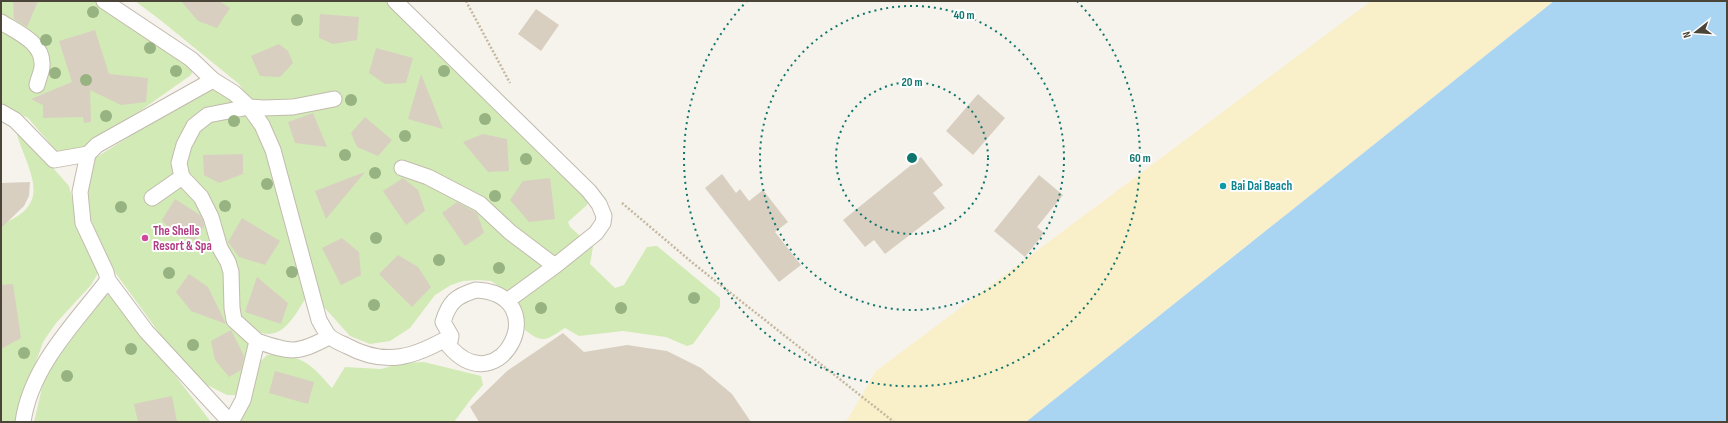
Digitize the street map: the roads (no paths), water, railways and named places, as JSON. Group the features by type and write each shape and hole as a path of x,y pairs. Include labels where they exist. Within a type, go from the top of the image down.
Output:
{"lane":[{"path":"104,1 191,59 213,80 234,93 249,107 262,125 273,150 313,302 319,320 329,337 358,352 382,359 429,349 451,336"},
{"path":"395,1 589,191 599,204 604,216 603,223 596,233 555,266 507,301"},
{"path":"1,22 28,38 39,50 42,65 37,85"},
{"path":"213,80 97,145 88,154 80,192 83,223 106,272 108,280 146,331 231,422 243,400 257,341"},
{"path":"329,337 308,348 288,350 257,341 234,320 232,308 231,272 228,262 220,248 211,217 201,197 182,176 179,163 184,145 194,126 208,115 249,107 293,107 334,98"},
{"path":"1,112 15,120 54,160 88,154"},
{"path":"402,168 428,177 480,204 510,232 555,266"},
{"path":"152,198 182,176"},
{"path":"23,422 24,411 44,363 108,280"},
{"path":"476,290 488,290 507,301 514,314 517,325 515,337 510,348 491,362 479,363 468,361 457,355 449,346 451,336 443,322 447,310 454,300 464,293 476,290"}],"water":[{"path":"1554,1 1727,1 1727,422 1026,422"}],"place":[{"name":"Bai Dai Beach","path":"1223,186"},
{"name":"The Shells Resort & Spa","path":"145,238"}]}
